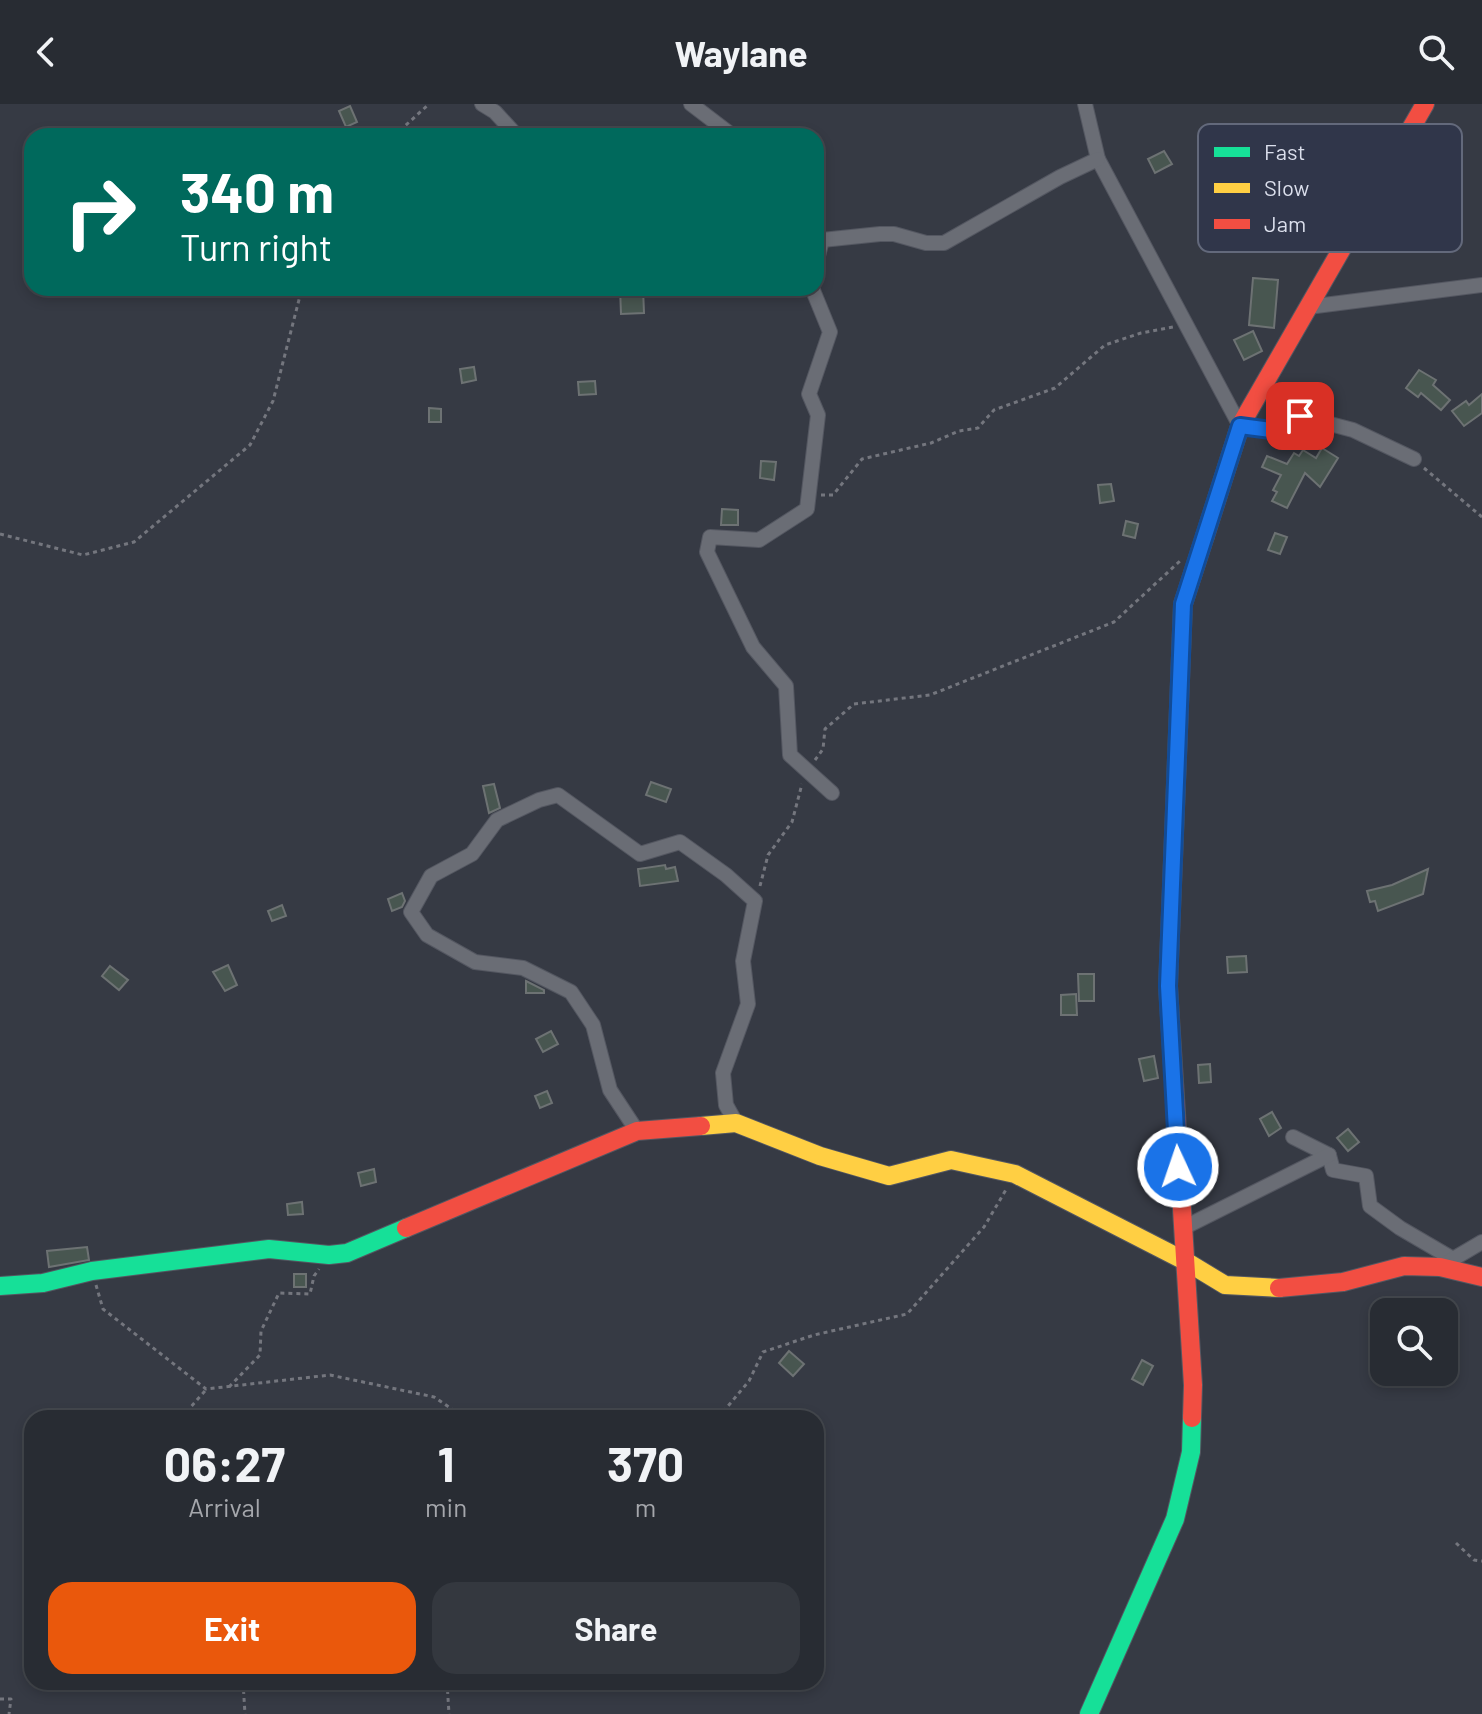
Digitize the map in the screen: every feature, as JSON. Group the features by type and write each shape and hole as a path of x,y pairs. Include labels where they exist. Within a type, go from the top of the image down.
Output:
{"street":[{"path":"482,104 495,112 510,128"},
{"path":"691,104 722,128"},
{"path":"1085,104 1098,159 1240,426"},
{"path":"1413,124 1425,104"},
{"path":"824,239 894,234 926,243 944,243 1098,159"},
{"path":"1092,1713 1175,1519 1191,1452 1193,1385 1187,1262 1178,1167 1168,986 1183,604 1240,426 1340,252"},
{"path":"1308,307 1482,285"},
{"path":"815,296 830,332 809,394 818,415 807,509 759,540 710,537 707,552 753,647 786,686 790,755 832,793"},
{"path":"1240,426 1271,430 1300,416 1353,430 1414,459"},
{"path":"637,1131 610,1090 593,1025 571,992 523,968 475,962 427,935 411,912 431,876 472,854 497,820 539,800 558,795 640,854 680,842 726,875 755,901 743,961 748,1004 723,1073 726,1105 736,1123"},
{"path":"0,1286 43,1283 92,1271 269,1249 329,1255 347,1253 637,1131 736,1123 820,1156 889,1176 951,1160 1015,1174 1187,1262 1225,1285 1273,1289 1343,1282 1404,1266 1447,1263 1482,1242"},
{"path":"1293,1137 1329,1155 1333,1170 1366,1176 1370,1206 1381,1216 1447,1263 1482,1277"},
{"path":"1185,1227 1329,1155"}],"path":[{"path":"403,128 429,104"},
{"path":"0,534 83,555 134,542 250,445 273,401 300,296"},
{"path":"809,494 833,495 862,459 978,428 994,410 1055,388 1105,345 1141,333 1187,326"},
{"path":"1414,459 1482,517"},
{"path":"755,901 768,855 792,822 797,796 808,769 823,749 825,729 854,704 930,695 1114,622 1181,560"},
{"path":"725,1410 749,1381 763,1352 814,1335 907,1314 984,1227 1015,1174"},
{"path":"229,1387 260,1355 261,1331 279,1293 310,1294 314,1276 329,1255"},
{"path":"92,1271 103,1309 206,1389 330,1375 434,1397 453,1410"},
{"path":"188,1410 206,1389"},
{"path":"1456,1543 1474,1560 1482,1561"},
{"path":"244,1690 245,1714"},
{"path":"448,1690 449,1714"},
{"path":"0,1699 11,1699 9,1714"}],"building":[{"path":"350,106 357,122 346,127 339,111"},
{"path":"1164,151 1172,164 1155,173 1148,159"},
{"path":"1253,278 1278,280 1274,328 1249,325"},
{"path":"620,296 643,296 644,313 621,314"},
{"path":"1253,331 1262,351 1244,360 1234,340"},
{"path":"474,367 476,380 462,383 460,369"},
{"path":"1419,370 1436,380 1433,385 1450,400 1441,410 1421,393 1418,397 1406,388"},
{"path":"595,381 596,394 579,395 578,382"},
{"path":"1482,394 1482,413 1464,426 1452,411 1466,401 1469,405"},
{"path":"429,408 441,409 441,422 429,422"},
{"path":"1322,448 1338,458 1320,487 1305,473 1287,508 1272,501 1277,492 1273,490 1281,475 1262,467 1267,456 1287,464 1294,453 1299,456 1303,450 1316,458"},
{"path":"761,461 776,462 774,480 760,478"},
{"path":"1111,484 1114,501 1100,503 1098,485"},
{"path":"722,509 738,510 738,525 721,525"},
{"path":"1126,521 1138,524 1135,538 1123,535"},
{"path":"1275,533 1287,537 1280,554 1268,550"},
{"path":"651,782 671,789 666,802 646,795"},
{"path":"494,784 500,808 489,813 483,786"},
{"path":"665,865 666,869 675,867 678,881 640,886 638,869"},
{"path":"1428,869 1423,894 1378,911 1375,901 1370,902 1367,891 1392,885"},
{"path":"402,893 405,901 402,907 392,911 388,899"},
{"path":"282,905 286,916 272,921 268,911"},
{"path":"1246,956 1247,972 1228,973 1227,957"},
{"path":"228,965 237,985 225,991 213,972"},
{"path":"110,966 128,980 119,990 102,976"},
{"path":"1078,974 1094,974 1094,1001 1079,1001"},
{"path":"526,981 544,990 544,993 526,993"},
{"path":"1076,994 1077,1015 1061,1015 1061,995"},
{"path":"551,1031 558,1044 543,1052 536,1039"},
{"path":"1154,1056 1158,1078 1144,1081 1139,1059"},
{"path":"1210,1064 1211,1082 1199,1083 1198,1065"},
{"path":"547,1091 552,1103 540,1108 535,1096"},
{"path":"1272,1112 1281,1128 1269,1136 1260,1119"},
{"path":"1348,1129 1359,1142 1348,1151 1337,1138"},
{"path":"374,1169 376,1182 361,1186 358,1173"},
{"path":"302,1202 303,1214 288,1215 287,1204"},
{"path":"87,1247 89,1260 49,1267 47,1251"},
{"path":"294,1274 306,1274 306,1287 294,1287"},
{"path":"789,1351 804,1364 793,1376 779,1363"},
{"path":"1142,1360 1153,1366 1143,1385 1132,1379"}],"traffic: fast":[{"path":"0,1286 43,1283 92,1271 269,1249 329,1255 347,1253 406,1228"},
{"path":"1089,1714 1175,1519 1191,1452 1192,1418"}],"traffic: slow":[{"path":"1172,886 1183,604 1205,536"},
{"path":"701,1126 736,1123 820,1156 889,1176 951,1160 1015,1174 1187,1262 1225,1285 1279,1288"}],"traffic: jam":[{"path":"1414,124 1425,104"},
{"path":"1205,536 1240,426 1340,252"},
{"path":"1172,886 1168,986 1193,1385 1192,1418"},
{"path":"406,1228 637,1131 701,1126"},
{"path":"1279,1288 1343,1282 1404,1266 1440,1267 1482,1277"}],"route":[{"path":"1178,1167 1168,986 1183,604 1240,426 1271,430 1300,416"}]}
